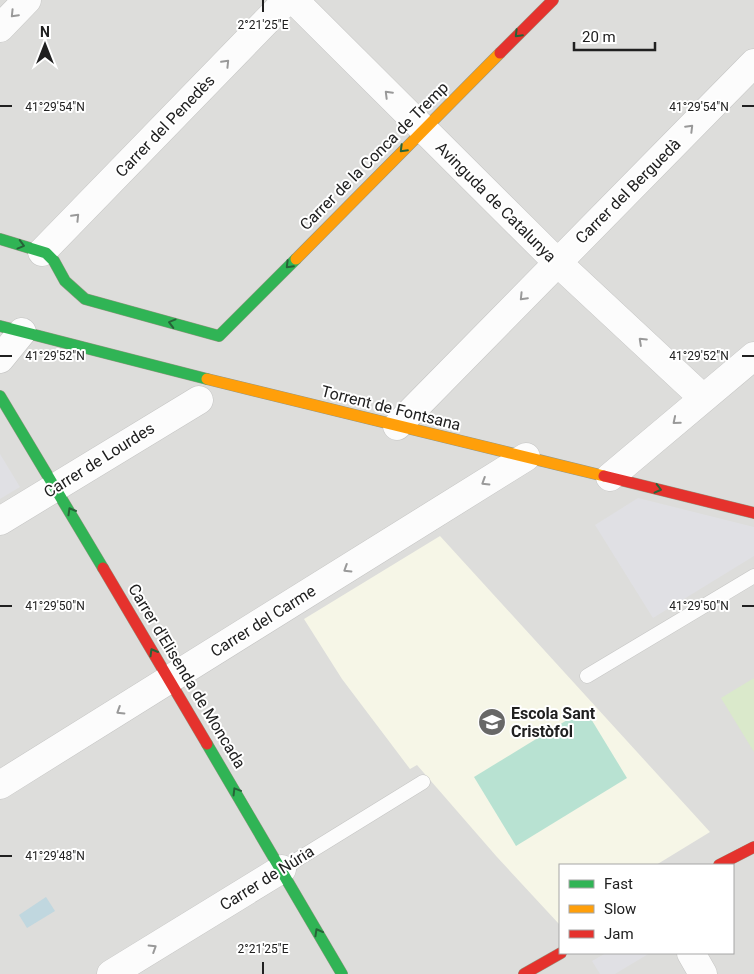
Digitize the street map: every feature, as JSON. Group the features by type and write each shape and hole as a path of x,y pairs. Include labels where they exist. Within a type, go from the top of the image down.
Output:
{"street":[{"path":"0,28 27,0"},
{"name":"Carrer del Penedès","path":"42,252 287,0"},
{"name":"Avinguda de Catalunya","path":"294,0 557,262 704,398"},
{"name":"Carrer de la Conca de Tremp","path":"42,252 54,261 65,281 85,299 219,336 553,0"},
{"name":"Carrer del Berguedà","path":"398,426 557,262 754,64"},
{"path":"0,239 42,252"},
{"path":"0,359 11,329"},
{"name":"Torrent de Fontsana","path":"11,329 754,513"},
{"path":"610,477 754,356"},
{"name":"Carrer d'Elisenda de Moncada","path":"0,396 57,487 342,974"},
{"name":"Carrer de Lourdes","path":"0,521 199,400"},
{"name":"Carrer del Carme","path":"0,785 526,457"},
{"path":"721,864 754,847"},
{"name":"Carrer de Núria","path":"111,974 282,869"},
{"path":"524,974 559,954"},
{"path":"692,954 703,974"}],"lane":[{"path":"587,676 754,576"},
{"name":"Carrer de Núria","path":"282,869 423,782"}],"shaded area":[{"path":"0,0 754,0 754,974 0,974"},
{"path":"0,454 20,487 0,499"},
{"path":"638,498 754,527 754,556 653,618 595,525"},
{"name":"Escola Sant Cristòfol","path":"440,536 710,832 658,864 559,864 559,924 497,857 417,765 410,769 342,679 304,619"},
{"path":"604,954 648,954 615,974 600,974 592,961"}],"green space":[{"path":"754,678 754,752 721,698"},
{"path":"585,709 627,778 516,846 474,777"}],"water":[{"path":"46,897 55,911 27,928 19,915"}],"traffic: fast":[{"path":"0,239 46,253 54,261 65,281 85,299 219,336 296,259"},
{"path":"0,326 207,379"},
{"path":"0,396 103,568"},
{"path":"207,744 342,974"}],"traffic: slow":[{"path":"296,259 500,53"},
{"path":"207,379 604,476"}],"traffic: jam":[{"path":"500,53 553,0"},
{"path":"604,476 754,513"},
{"path":"103,568 207,744"},
{"path":"721,864 754,847"},
{"path":"524,974 559,954"}],"place":[{"name":"Escola Sant Cristòfol","path":"492,722"}]}
